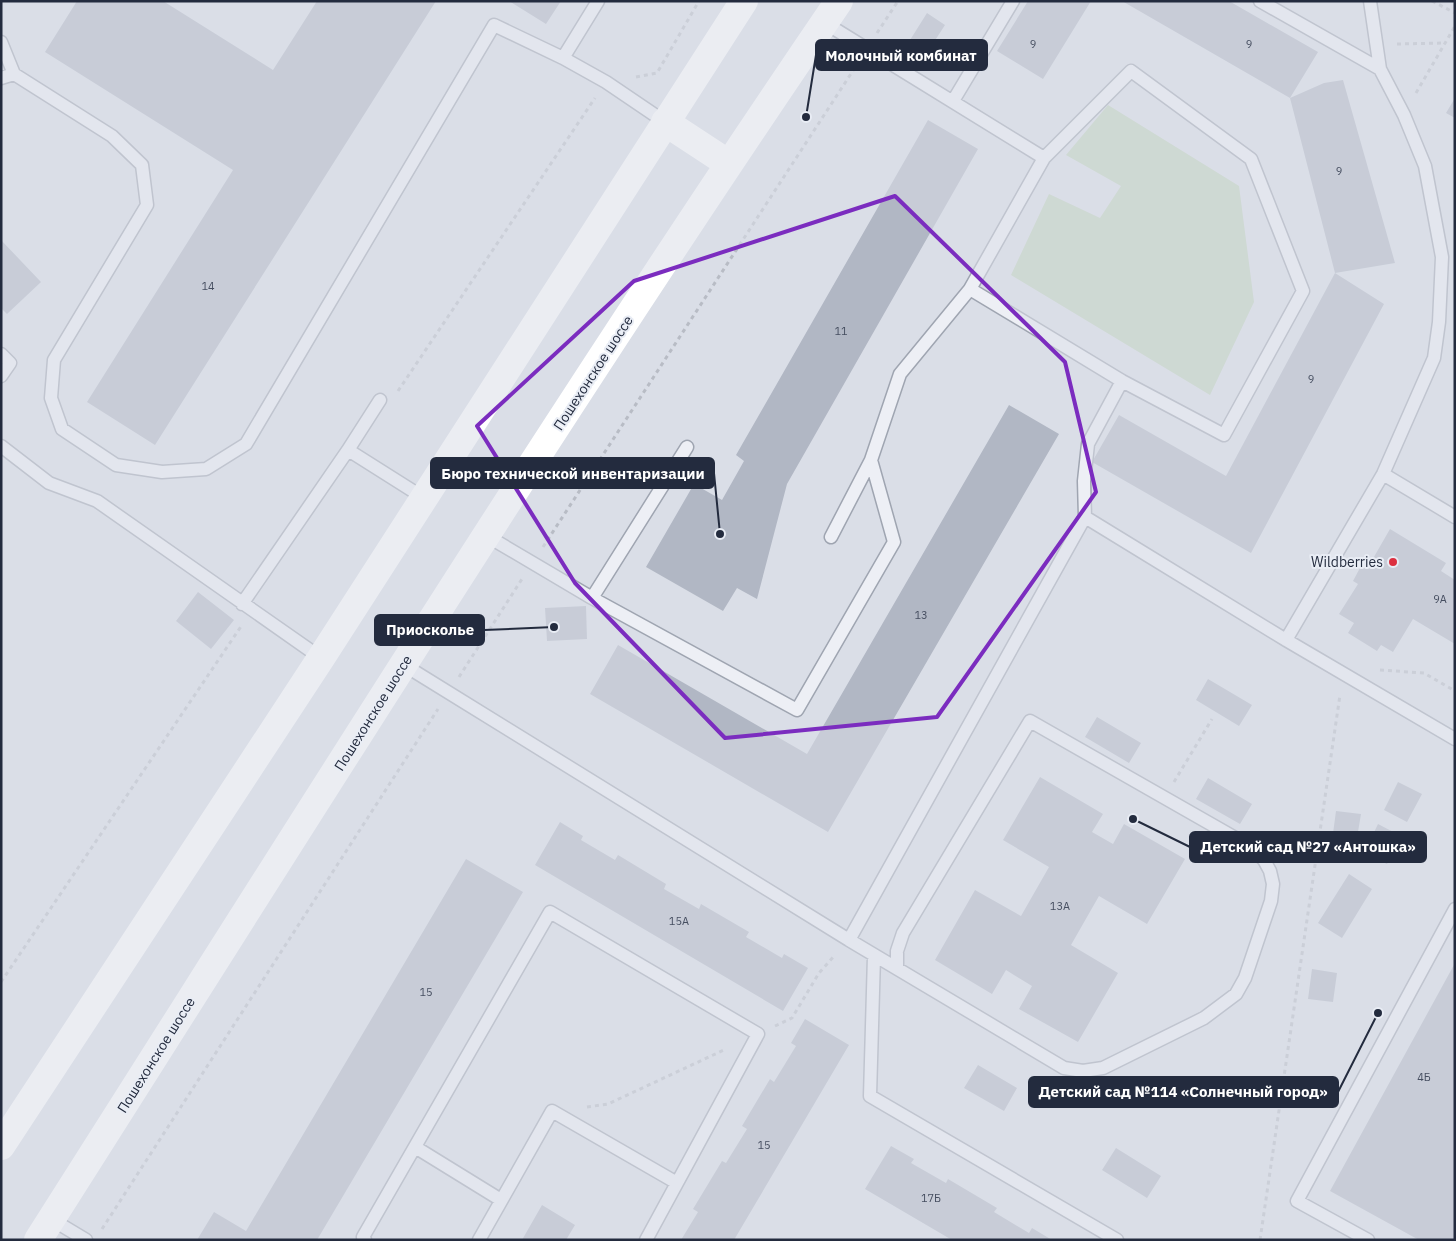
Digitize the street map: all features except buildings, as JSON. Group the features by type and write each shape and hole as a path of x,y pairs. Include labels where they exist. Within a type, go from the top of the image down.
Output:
{"main road":[{"path":"1,1146 321,658 744,1"},
{"name":"Пошехонское шоссе","path":"44,1229 487,536 729,164 832,12"},
{"path":"665,122 729,164"}],"lane":[{"path":"564,58 598,1"},
{"path":"953,101 1013,1"},
{"path":"1260,1 1380,69"},
{"path":"1286,640 1383,474 1434,358 1440,322 1442,257 1425,166 1404,116 1380,69 1370,1"},
{"path":"832,12 867,49 1044,158"},
{"path":"1,42 14,74 112,136 142,165 147,205 54,360 51,398 62,429 116,464 162,472 206,469 246,444 494,25 564,58 606,82 665,122"},
{"path":"831,537 871,460 900,374 970,289 1044,158 1131,71 1251,159 1303,291 1224,435 1122,381 970,289"},
{"path":"1,78 14,74"},
{"path":"1,354 10,363 1,376"},
{"path":"849,940 1085,517 1084,481 1088,444 1122,381"},
{"path":"242,604 348,450 380,400"},
{"path":"1,446 50,483 96,501 321,658"},
{"path":"592,598 688,447"},
{"path":"348,450 424,498"},
{"path":"487,536 592,598 798,710 894,542 871,460"},
{"path":"1383,474 1455,517"},
{"path":"1085,517 1286,640 1455,738"},
{"path":"404,665 874,956 1064,1068 1083,1071 1103,1068 1204,1018 1236,994 1245,978 1271,901 1273,884 1270,871 1264,860 1251,847 1030,721 903,933 897,951 897,968"},
{"path":"1368,1240 1297,1201 1455,909"},
{"path":"365,1240 364,1237 550,912 758,1034 646,1240"},
{"path":"874,956 870,1096 1117,1240"},
{"path":"479,1240 552,1111 677,1183"},
{"path":"415,1147 502,1200"},
{"path":"44,1229 86,1240"}],"path":[{"path":"606,82 657,73 698,1"},
{"path":"100,1232 898,1"},
{"path":"1432,1 1455,13"},
{"path":"1404,116 1455,26"},
{"path":"1376,45 1445,43"},
{"path":"1376,670 1424,673 1455,690"},
{"path":"1260,1240 1343,674"},
{"path":"1165,798 1212,718"},
{"path":"552,1111 608,1104 792,1018 819,973 849,940"}],"highlighted area":[{"path":"895,196 1065,362 1096,492 937,717 725,738 575,583 477,426 634,281"}],"green space":[{"path":"1108,105 1239,186 1254,302 1210,395 1011,275 1049,194 1100,218 1121,186 1066,155"}],"place":[{"name":"Молочный комбинат","path":"806,117"},
{"name":"Бюро технической инвентаризации","path":"720,534"},
{"name":"Wildberries","path":"1393,562"},
{"name":"Приосколье","path":"554,627"},
{"name":"Детский сад №27 «Антошка»","path":"1133,819"},
{"name":"Детский сад №114 «Солнечный город»","path":"1378,1013"}]}
